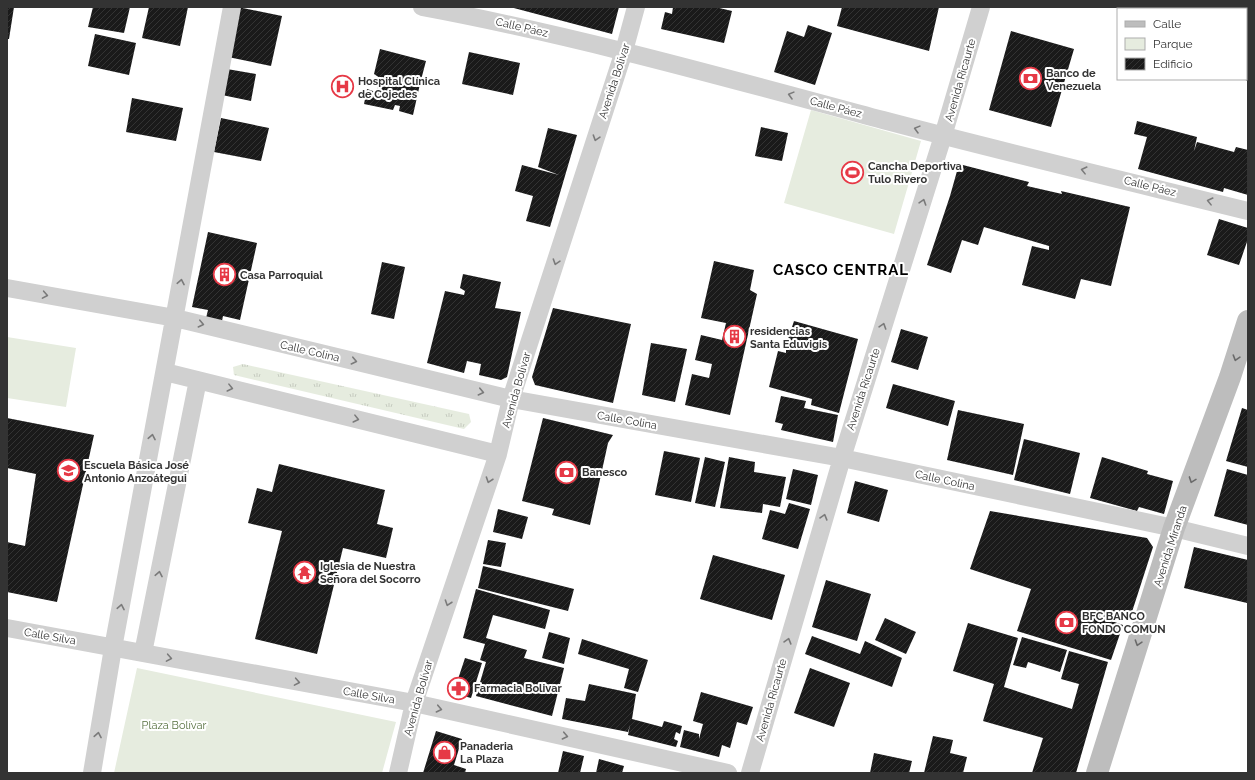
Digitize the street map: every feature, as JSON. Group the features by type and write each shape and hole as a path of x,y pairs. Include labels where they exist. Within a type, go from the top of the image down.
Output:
{"street":[{"path":"92,773 113,648 232,7"},
{"name":"Calle Páez","path":"422,7 494,20 624,51 943,136 1248,211"},
{"name":"Avenida Bolívar","path":"398,773 414,703 498,454 511,399 624,51 636,7"},
{"name":"Avenida Ricaurte","path":"750,773 842,458 943,136 981,7"},
{"name":"Calle Colina","path":"7,288 175,318 511,399 842,458 1174,528 1248,546"},
{"name":"Avenida Miranda","path":"1097,773 1174,528 1230,378 1248,321"},
{"path":"165,372 498,454"},
{"path":"144,653 198,380"},
{"name":"Calle Silva","path":"7,628 414,703 728,773"}],"green space":[{"name":"Cancha Deportiva Tulo Rivero","path":"811,110 921,141 894,234 784,203"},
{"path":"7,337 76,348 66,407 7,398"},
{"path":"243,364 469,414 471,422 464,429 234,375 233,367"},
{"name":"Plaza Bolívar","path":"137,668 396,722 382,773 114,773"}],"building":[{"path":"7,7 14,7 9,39 7,39"},
{"path":"93,7 130,7 124,33 88,27"},
{"path":"149,7 188,7 180,46 142,38"},
{"path":"238,7 282,16 271,66 228,57"},
{"path":"510,7 619,7 612,34"},
{"path":"673,7 715,7 732,11 724,43 661,29 665,12 672,14"},
{"path":"842,7 939,7 929,51 837,26"},
{"path":"1247,16 1248,17 1248,81 1246,80 1247,80"},
{"path":"808,25 832,33 815,85 774,72 787,31 804,37"},
{"name":"Banco de Venezuela","path":"1011,31 1074,49 1051,127 989,110"},
{"path":"95,34 136,43 129,75 88,66"},
{"path":"380,49 426,61 421,80 411,78 410,82 420,84 413,115 399,111 400,106 395,105 393,110 364,104 367,89 376,92 380,78 374,74"},
{"path":"469,52 520,63 513,95 462,84"},
{"path":"227,69 256,74 251,101 222,95"},
{"path":"132,98 183,108 176,141 126,132"},
{"path":"221,118 269,128 261,161 214,152"},
{"path":"1137,121 1197,137 1194,151 1197,142 1234,152 1236,147 1248,150 1248,195 1224,188 1223,192 1138,169 1147,137 1134,134"},
{"path":"761,127 788,133 782,161 755,156"},
{"path":"548,128 577,135 550,227 526,221 533,196 515,191 522,165 559,175 538,167"},
{"path":"959,164 1029,182 1027,186 1062,194 1061,191 1130,207 1111,286 1081,279 1075,299 1022,285 1032,246 1049,250 1049,246 984,227 978,245 962,240 951,273 927,265"},
{"path":"1219,219 1248,228 1248,239 1239,265 1207,255"},
{"name":"Casa Parroquial","path":"208,232 257,243 240,320 223,316 222,321 206,318 208,310 192,307"},
{"name":"residencias Santa Eduvigis","path":"714,261 754,270 750,290 757,294 730,415 685,405 692,374 709,378 712,364 695,360 701,335 722,340 726,323 701,318"},
{"path":"382,262 405,267 394,319 371,314"},
{"path":"463,274 501,282 495,308 521,312 507,377 501,380 479,375 481,364 467,361 464,373 427,363 445,291 464,295 465,291 460,288"},
{"path":"553,308 631,324 613,403 535,385 532,377"},
{"path":"794,321 858,339 839,413 811,405 812,399 769,387 778,351 786,353 786,345"},
{"path":"901,329 928,337 918,370 891,362"},
{"path":"651,343 687,349 675,402 642,395"},
{"path":"893,384 955,401 948,426 886,408"},
{"path":"781,396 806,401 804,408 838,415 833,442 781,430 783,424 775,422"},
{"path":"1242,408 1248,410 1248,467 1226,461"},
{"path":"958,410 1024,424 1013,475 947,460"},
{"name":"Escuela Básica José Antonio Anzoátegui","path":"7,418 94,435 57,602 7,592 7,542 25,546 36,474 7,468"},
{"name":"Banesco","path":"543,418 613,435 608,443 590,525 552,515 554,509 522,501"},
{"path":"1024,439 1080,453 1070,494 1014,480"},
{"path":"664,451 700,458 691,502 655,495"},
{"path":"705,457 725,462 715,507 695,503"},
{"path":"729,457 755,462 754,472 786,477 780,507 763,504 762,513 720,508"},
{"path":"1102,457 1148,471 1147,474 1173,481 1164,514 1139,507 1137,511 1090,498"},
{"name":"Iglesia de Nuestra Señora del Socorro","path":"279,464 385,490 377,524 393,528 386,558 343,548 317,654 255,639 282,531 248,523 257,488 272,492"},
{"path":"793,469 818,475 811,505 786,499"},
{"path":"1227,469 1248,475 1248,525 1214,516"},
{"path":"855,481 888,490 879,522 847,513"},
{"path":"789,503 810,509 798,549 762,539 770,510 785,514"},
{"path":"498,509 528,517 522,539 493,532"},
{"path":"990,511 1147,538 1153,547 1130,618 1108,612 1106,619 1123,625 1111,660 1017,631 1031,589 970,569"},
{"path":"488,540 506,543 501,567 483,564"},
{"path":"1194,547 1248,560 1247,603 1184,588"},
{"path":"713,555 785,575 772,620 700,599"},
{"path":"483,566 574,589 568,611 478,588"},
{"path":"826,580 871,594 857,641 812,627"},
{"path":"476,589 550,610 545,629 493,615 486,638 527,650 524,658 564,668 552,716 476,696 486,662 480,660 485,644 463,638"},
{"path":"885,618 916,632 906,654 875,640"},
{"path":"968,623 1018,638 1004,687 1072,709 1079,684 1061,679 1069,651 1108,662 1076,773 1032,773 1043,738 983,721 994,684 953,671"},
{"path":"549,632 570,638 564,664 542,658"},
{"path":"812,636 860,654 865,641 902,658 892,687 805,654"},
{"path":"1022,637 1067,650 1060,672 1028,662 1026,668 1013,665"},
{"path":"582,639 648,660 638,692 624,688 629,669 578,654"},
{"path":"465,658 482,663 471,698 460,695 456,685"},
{"path":"810,668 850,683 834,727 794,713"},
{"path":"589,684 636,694 632,719 662,727 664,721 682,726 680,734 676,732 674,739 678,741 676,747 628,735 630,725 628,732 562,719 566,698 585,701"},
{"path":"701,692 753,707 747,725 737,722 730,748 722,745 719,757 680,747 684,730 699,734 699,739 703,724 693,721"},
{"name":"Panaderia La Plaza","path":"436,731 462,739 454,765 466,769 465,773 423,773"},
{"path":"933,736 953,740 950,753 967,757 963,773 924,773"},
{"path":"563,751 584,756 580,773 558,773"},
{"path":"874,753 912,761 909,773 870,773"},
{"path":"599,759 624,766 622,773 596,773"}],"place":[{"name":"Banco de Venezuela","path":"1031,79"},
{"name":"Hospital Clínica de Cojedes","path":"342,87"},
{"name":"Cancha Deportiva Tulo Rivero","path":"853,172"},
{"name":"Casa Parroquial","path":"224,275"},
{"name":"residencias Santa Eduvigis","path":"735,337"},
{"name":"Escuela Básica José Antonio Anzoátegui","path":"68,471"},
{"name":"Banesco","path":"566,472"},
{"name":"Iglesia de Nuestra Señora del Socorro","path":"304,572"},
{"name":"BFC BANCO FONDO COMUN","path":"1067,622"},
{"name":"Farmacia Bolivar","path":"458,688"},
{"name":"Panaderia La Plaza","path":"444,752"}],"district":[{"name":"CASCO CENTRAL","path":"841,270"}]}
